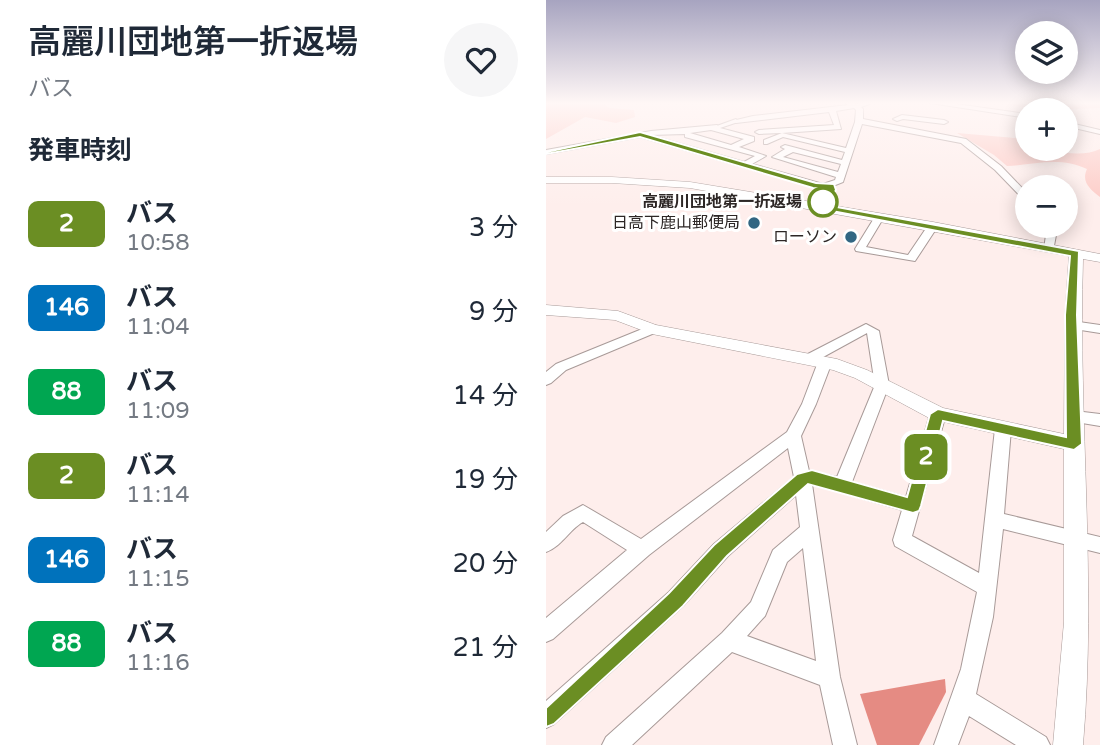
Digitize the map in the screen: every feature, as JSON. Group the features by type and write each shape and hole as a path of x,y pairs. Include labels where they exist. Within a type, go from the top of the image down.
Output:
{"street":[{"path":"546,152 630,137"},
{"path":"646,137 816,186 831,186 839,182 854,139 844,137"},
{"path":"694,137 762,156 744,165"},
{"path":"732,148 751,139 744,137"},
{"path":"778,137 767,142 846,163"},
{"path":"790,137 849,151"},
{"path":"808,141 816,137"},
{"path":"942,137 963,141 998,168 1015,186"},
{"path":"792,149 776,158 841,176"},
{"path":"546,180 612,180 690,185 933,226 1100,258"},
{"path":"820,206 832,190 831,186"},
{"path":"879,217 860,249 911,259 933,226"},
{"path":"1049,249 1050,238"},
{"path":"1068,745 1076,688 1088,542 1074,444 1072,325 1076,254"},
{"path":"546,310 618,316 652,329 848,368 938,414 1074,444"},
{"path":"1072,325 1100,329"},
{"path":"546,632 642,549 793,436 810,404 817,361 866,328 873,331 881,385 842,486"},
{"path":"546,380 561,367 652,329"},
{"path":"938,414 902,540 986,587"},
{"path":"1075,417 1100,420"},
{"path":"946,745 963,699 978,643 995,519 1003,429"},
{"path":"793,436 803,478 830,677 845,745"},
{"path":"546,716 676,599 721,550 803,478 812,477 913,506"},
{"path":"546,544 569,521 583,513 642,549"},
{"path":"995,519 1088,542"},
{"path":"614,745 729,640 758,609 780,556 809,531"},
{"path":"729,640 830,677"},
{"path":"963,699 1038,745"}],"shaded area":[{"path":"963,137 1015,138 1015,161 1078,161 1078,153 1100,149 1100,197 1086,181 1087,169 1077,165 1047,162 1007,166"},
{"path":"945,679 946,692 919,745 877,745 860,694"}],"bus line":[{"name":"2","path":"546,152 626,137"},
{"name":"2","path":"546,716 676,599 721,550 803,478 812,477 913,506 938,414 1074,444 1071,315 1076,254 820,206 832,190 831,186 816,186 646,137"}],"place":[{"name":"高麗川団地第一折返場","path":"823,202"},
{"name":"日高下鹿山郵便局","path":"754,223"},
{"name":"ローソン","path":"851,237"}]}
